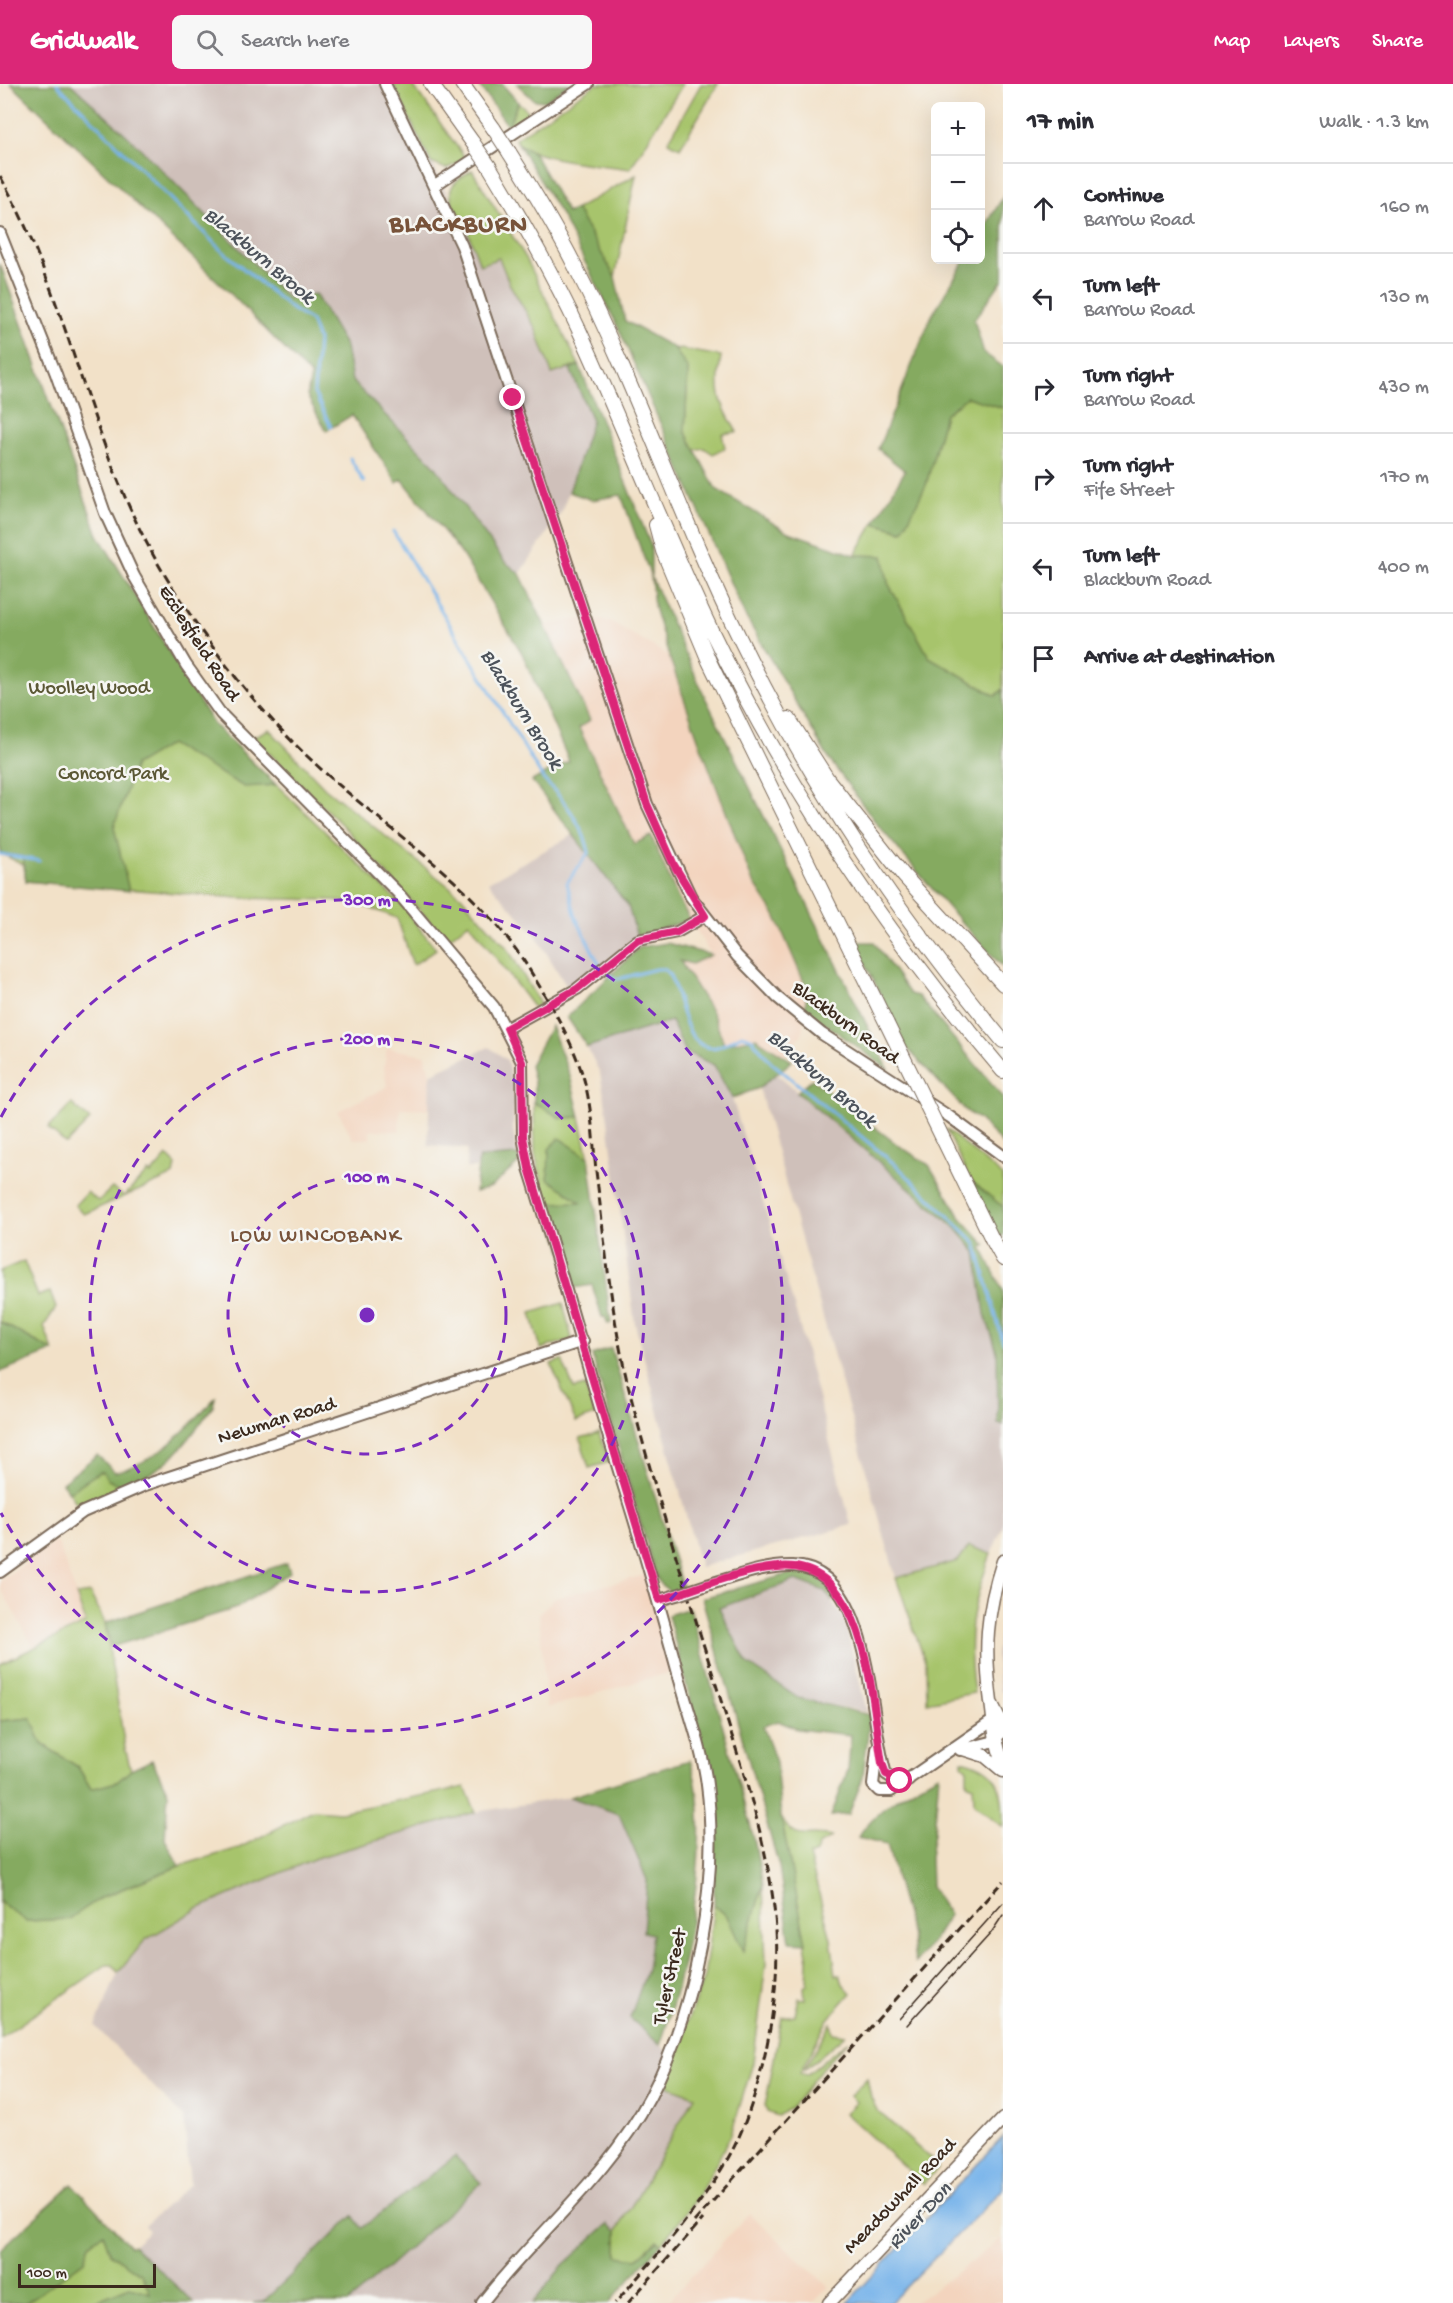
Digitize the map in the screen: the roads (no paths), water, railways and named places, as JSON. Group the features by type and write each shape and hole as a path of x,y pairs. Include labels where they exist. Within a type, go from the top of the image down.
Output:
{"highway":[{"path":"431,84 489,166 547,266 580,332 646,488 711,631 772,748 881,918 1003,1071"},
{"path":"462,84 509,152 576,267 611,341 739,638 794,746 828,803 915,930 1003,1041"},
{"path":"646,488 663,552 709,661 1003,1259"},
{"path":"739,638 828,780 904,876 1003,984"}],"main road":[{"path":"1003,1561 988,1620 986,1670 991,1703 998,1721 1003,1761"},
{"path":"963,1749 985,1756 1003,1771"},
{"name":"Meadowhall Road","path":"829,2303 1003,2119"}],"street":[{"name":"Blackburn Road","path":"385,84 435,185 462,246 647,804 674,865 705,916 778,998 822,1034 950,1117 1003,1156"},
{"path":"435,185 588,84"},
{"name":"Ecclesfield Road","path":"0,233 56,374 105,513 134,576 186,666 221,714 251,748 398,893 487,997 507,1028 522,1062 523,1137 529,1168 583,1341"},
{"path":"507,1028 577,989 638,940 677,932 705,916"},
{"name":"Newman Road","path":"0,1572 83,1512 145,1485 583,1341"},
{"name":"Tyler Street","path":"482,2303 618,2146 658,2080 687,2003 700,1944 706,1890 710,1848 709,1803 703,1762 659,1600 583,1341"},
{"path":"659,1600 756,1570 787,1566 812,1570 832,1584 846,1605 859,1639 870,1680 878,1742 886,1774 894,1779 908,1781"},
{"path":"878,1742 872,1778 876,1789 891,1791 946,1755 958,1743 998,1721"},
{"path":"946,1755 999,1736"}],"water":[{"path":"1003,2137 1003,2189 890,2303 847,2303"}],"waterway":[{"name":"Blackburn Brook","path":"57,84 220,249 293,310 311,321 318,340 314,393 331,427"},
{"name":"Blackburn Brook","path":"350,458 364,482"},
{"name":"Blackburn Brook","path":"393,531 544,780 559,795 582,832 589,852 567,883 576,918 600,966"},
{"path":"0,854 40,861"},
{"name":"Blackburn Brook","path":"605,970 615,979 654,969 663,969 674,985 682,1014 695,1039 704,1046 717,1047 742,1035 751,1038 771,1062 897,1166 976,1243 1003,1342"}],"tram line":[{"path":"899,2019 1003,1903"},
{"path":"907,2025 991,1933 1003,1915"}],"railway":[{"path":"0,176 25,225 46,277 120,486 143,537 188,612 244,688 286,735 331,778 438,866 487,913 509,940 545,995 566,1034 583,1076 590,1111 613,1305 628,1385 661,1507 744,1773 762,1840 769,1874 777,1942 774,1998 767,2043 756,2089 741,2132 707,2192 615,2303"},
{"path":"694,2222 1003,1881"},
{"path":"628,2303 703,2219"}],"district":[{"name":"BLACKBURN","path":"459,226"},
{"name":"LOW WINCOBANK","path":"316,1237"}],"park label":[{"name":"Woolley Wood","path":"89,689"},
{"name":"Concord Park","path":"113,775"}],"water label":[{"name":"River Don","path":"921,2217"}]}
